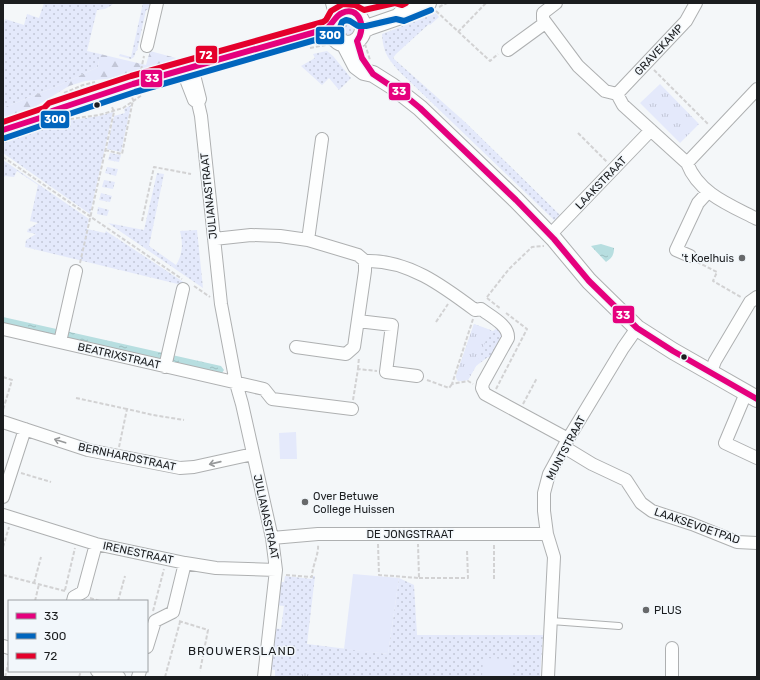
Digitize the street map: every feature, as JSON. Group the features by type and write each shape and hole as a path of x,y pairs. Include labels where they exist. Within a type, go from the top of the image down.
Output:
{"street":[{"path":"147,46 157,3"},
{"path":"556,3 543,14 542,18 578,66 605,91 617,94 623,105 687,163 691,173 708,192 720,200 757,219"},
{"name":"GRAVEKAMP","path":"617,94 686,22 696,3"},
{"path":"3,130 49,115 54,116 321,31 396,11 402,13 431,6"},
{"path":"508,50 545,23"},
{"path":"349,24 362,58 373,74 417,104 516,200 552,237 589,281 637,328 710,374 751,396 725,442 757,458"},
{"name":"JULIANASTRAAT","path":"189,73 194,100 198,104 202,123 221,304 236,383 272,538 276,572 264,677"},
{"path":"687,163 757,89"},
{"name":"LAAKSTRAAT","path":"552,237 651,130"},
{"path":"308,240 322,139"},
{"path":"690,256 676,250 698,203 708,192"},
{"path":"214,239 273,236 308,240 358,255 365,261 378,261 399,266 425,275 504,327 508,333 508,338 483,383 482,388"},
{"path":"296,347 346,354 354,348 365,271 365,261"},
{"path":"61,336 76,271"},
{"path":"166,360 186,285"},
{"path":"710,374 715,361 754,300"},
{"path":"358,321 392,325 386,372 417,376"},
{"name":"MUNTSTRAAT","path":"548,677 554,557 544,512 544,493 549,474 566,443 623,348 637,328"},
{"name":"BEATRIXSTRAAT","path":"3,329 61,336 166,360 236,383"},
{"path":"236,383 264,389 272,399 352,409"},
{"name":"LAAKSEVOETPAD","path":"482,388 485,394 518,412 566,443 592,464 626,480 641,504 652,511 692,524 737,542 757,543"},
{"name":"BERNHARDSTRAAT","path":"3,422 88,450 180,468 194,468 253,454"},
{"path":"3,497 25,429"},
{"name":"IRENESTRAAT","path":"7,517 96,544 185,563 216,568 276,572"},
{"name":"DE JONGSTRAAT","path":"272,538 318,534 548,534"},
{"path":"72,596 83,592 96,544"},
{"path":"148,644 155,621 173,612 185,563"},
{"path":"672,648 672,677"},
{"path":"101,672 119,677"}],"lane":[{"path":"551,621 619,626"}],"path":[{"path":"458,32 486,3"},
{"path":"431,6 490,61 505,50 508,50"},
{"path":"322,46 349,24 369,58"},
{"path":"142,72 147,46"},
{"path":"648,63 716,133"},
{"path":"105,150 122,154 133,100"},
{"path":"76,271 81,262 114,112 112,107"},
{"path":"578,133 615,169"},
{"path":"3,157 186,285 221,304"},
{"path":"142,221 154,167 191,174"},
{"path":"417,376 449,388 452,384 478,309 509,269 532,246 543,246 552,237"},
{"path":"690,256 690,259 717,272 713,281 754,300"},
{"path":"436,322 455,295"},
{"path":"352,409 358,369 386,372"},
{"path":"3,377 12,380 3,410"},
{"path":"518,412 537,378"},
{"path":"452,384 468,381 482,388"},
{"path":"76,398 153,415 184,420"},
{"path":"117,456 127,409"},
{"path":"12,470 51,482"},
{"path":"3,547 7,517"},
{"path":"276,572 312,577 312,569 319,548 318,534"},
{"path":"418,534 419,578"},
{"path":"494,534 494,579"},
{"path":"3,575 39,584 72,596 77,538"},
{"path":"378,554 379,575 419,578 468,578 467,550"},
{"path":"34,583 41,557"},
{"path":"167,559 152,614 208,630 200,671"},
{"path":"118,600 125,576"},
{"path":"35,600 39,584"},
{"path":"165,677 180,622"},
{"path":"5,677 8,664"}],"green space":[{"path":"44,3 113,3 105,9 97,10 87,51 100,54 98,67 62,84 3,108 3,27 5,19 24,25 27,14 39,18"},
{"path":"143,3 155,3 153,11 146,10 137,51 131,59 119,56 120,54 131,57"},
{"path":"436,13 439,17 430,25 429,24 393,58 465,122 561,216 555,221 404,76 388,57 384,47 382,34"},
{"path":"347,21 352,23 354,28 352,33 347,35 342,33 340,28 342,23"},
{"path":"150,51 176,58 127,77 85,81 69,86 33,108 3,118 3,108 62,84 98,67 100,54 146,65"},
{"path":"327,51 351,78 339,90 329,78 322,85 301,66 315,58 313,54"},
{"path":"660,84 699,124 680,143 640,103"},
{"path":"131,105 121,152 107,149 114,116 125,113 124,109"},
{"path":"113,112 90,214 3,153 3,138 45,124 99,116"},
{"path":"110,153 121,155 119,162 108,160"},
{"path":"3,160 89,219 87,229 105,233 106,231 188,285 186,286 25,247 26,240 36,234 27,232 28,229 38,223 30,221 38,185 17,171 14,177 5,176 3,178"},
{"path":"107,167 118,169 116,176 105,173"},
{"path":"157,173 164,174 149,246 176,265 182,248 180,231 197,230 203,288 108,223 144,230"},
{"path":"104,180 115,182 113,189 102,187"},
{"path":"101,193 112,196 110,202 99,200"},
{"path":"98,207 109,210 107,216 97,214"},
{"path":"474,324 493,331 497,328 503,335 491,359 488,357 476,366 468,380 459,381 457,380 456,376"},
{"path":"474,324 490,330 476,366 468,380 459,381 457,380 456,376"},
{"path":"296,432 297,459 280,459 279,433"},
{"path":"353,574 399,578 388,654 344,649"},
{"path":"285,576 312,579 313,576 315,576 307,644 388,654 399,578 414,585 417,635 543,635 540,677 275,677 275,670 267,669 272,628 281,629 284,606 275,605 278,582 284,582"},
{"path":"483,658 512,659 511,677 482,677"},
{"path":"306,668 315,671 316,677 298,677 302,669"}],"water":[{"path":"601,244 614,248 614,253 606,262 591,246"},
{"path":"3,317 221,366 224,370 222,373 3,323"}],"transit line":[{"name":"72","path":"3,122 44,108 49,103 131,76 323,22 326,20 331,11 343,4 355,5 364,10 395,3 402,5 406,3"},
{"name":"300","path":"5,138 52,122 57,118 135,92 329,36 338,32 342,22 346,20 358,26 366,26 396,19 404,21 431,10"},
{"name":"33","path":"3,130 49,115 52,111 133,84 326,29 340,14 348,11 353,12 360,19 361,24 360,35 357,41 362,58 373,74 403,94 420,108 516,200 554,239 589,281 637,328 673,351 757,399"}],"place":[{"name":"'t Koelhuis","path":"742,258"},
{"name":"Over Betuwe College Huissen","path":"305,502"},
{"name":"PLUS","path":"646,610"}],"district":[{"name":"BROUWERSLAND","path":"242,651"}]}
